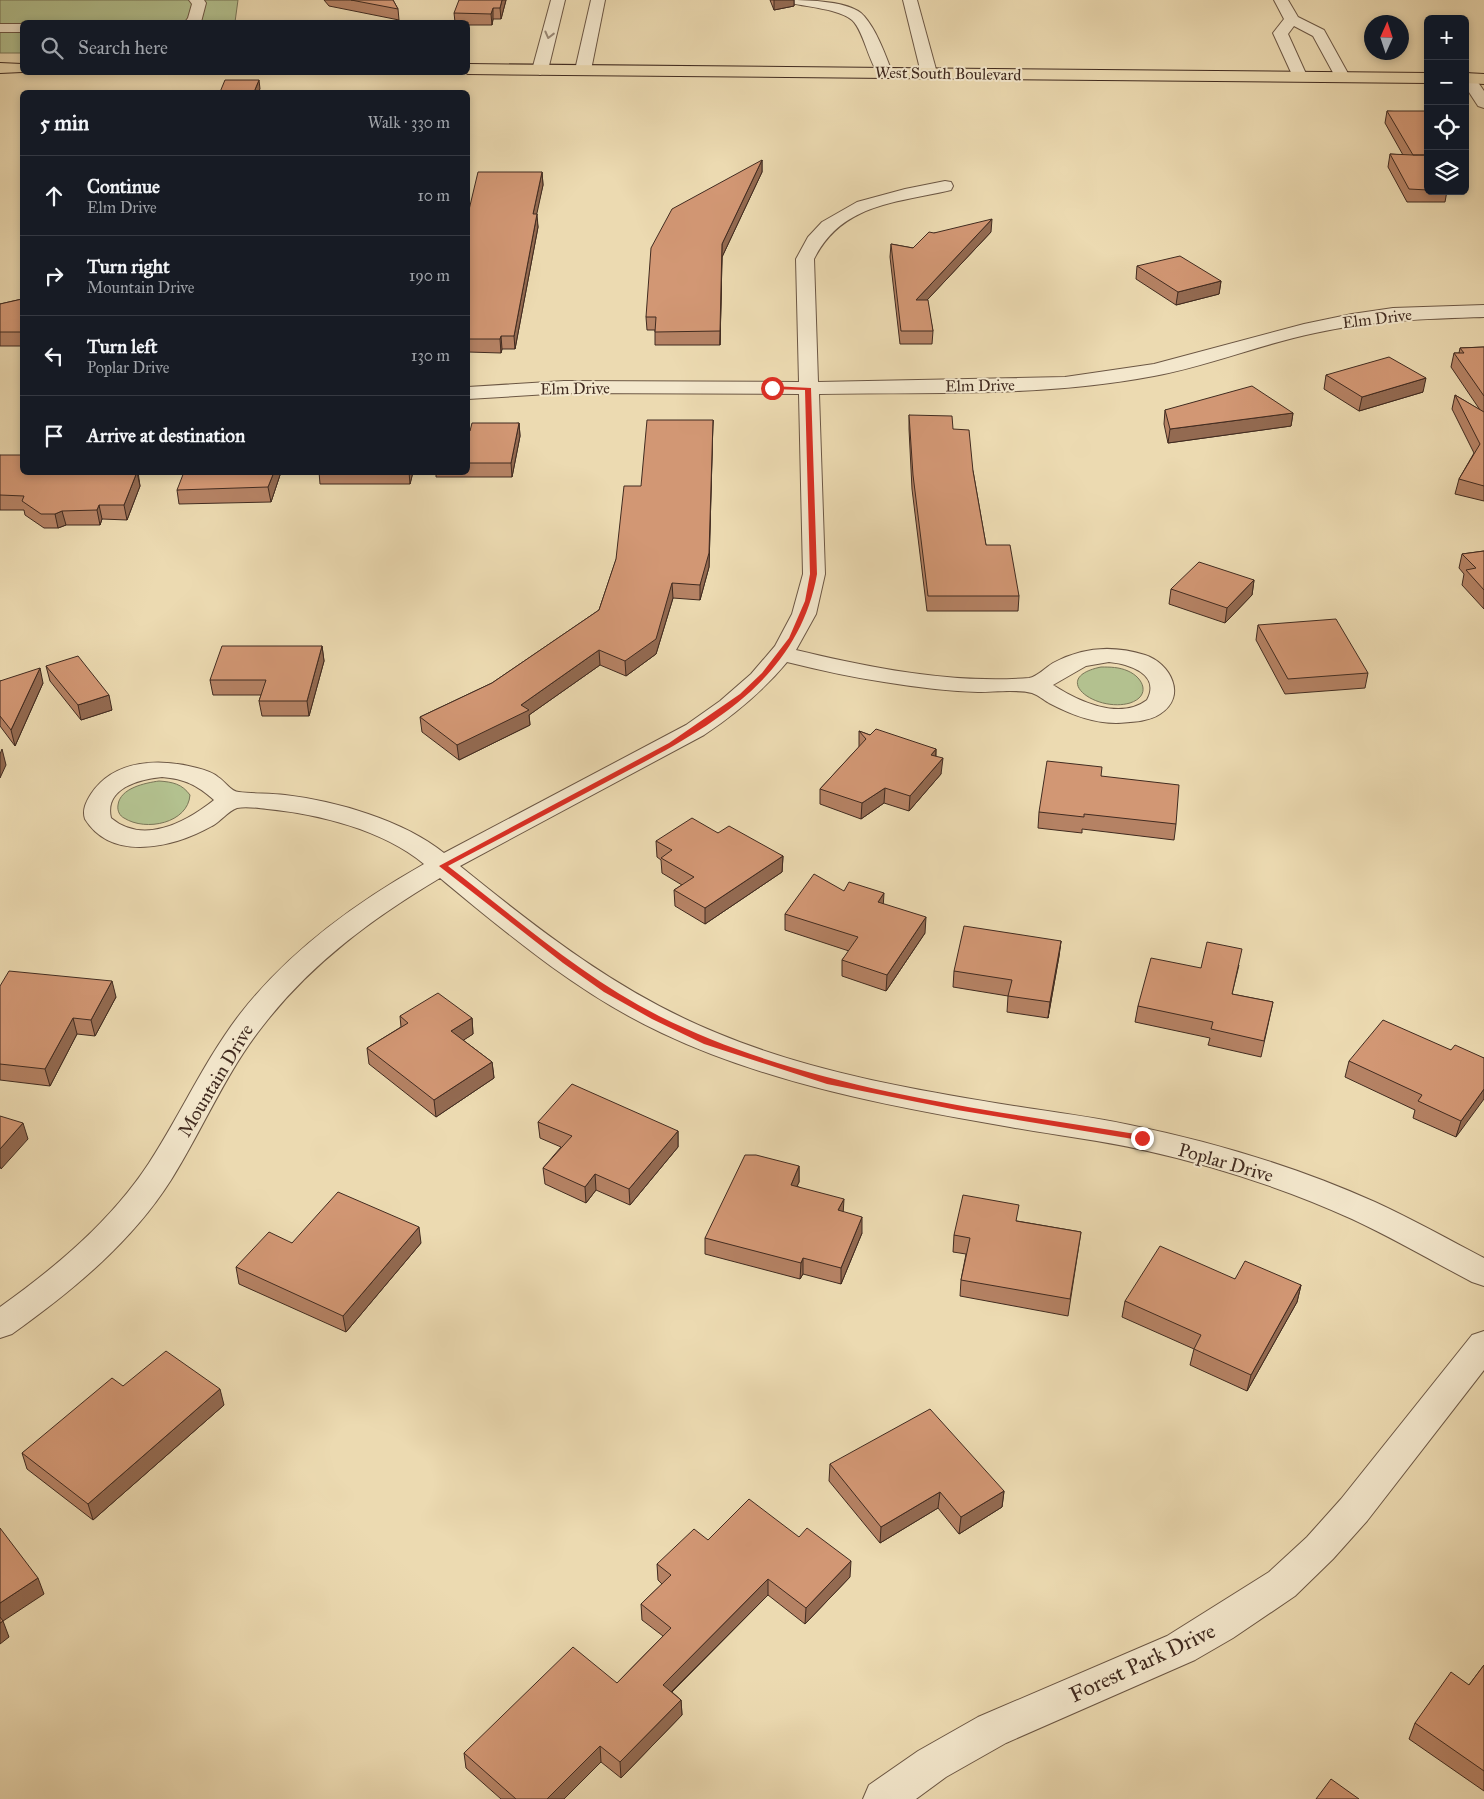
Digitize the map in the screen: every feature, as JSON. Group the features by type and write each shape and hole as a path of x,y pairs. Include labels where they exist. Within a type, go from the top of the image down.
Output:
{"main road":[{"path":"0,68 20,68"},
{"name":"West South Boulevard","path":"470,69 1424,78"}],"street":[{"path":"196,0 199,3 196,20"},
{"path":"540,70 558,0"},
{"path":"583,70 598,0"},
{"path":"796,0 836,8 858,17 876,50 884,72"},
{"path":"910,0 929,72"},
{"path":"1281,0 1292,20 1320,33 1342,77"},
{"path":"1292,20 1280,33 1299,76"},
{"path":"0,28 20,28"},
{"path":"1286,48 1327,48"},
{"path":"1472,78 1484,103"},
{"name":"Mountain Drive","path":"0,1325 33,1302 68,1273 121,1222 172,1153 219,1066 240,1034 295,971 367,912 443,866 672,744 742,695 781,654 799,625 809,601 814,574 805,259 810,244 830,223 866,206 900,195 945,186"},
{"name":"Elm Drive","path":"470,393 564,387 808,388 1037,384 1097,380 1154,370 1311,328 1352,320 1393,314 1484,311"},
{"path":"781,654 886,675 980,685 1037,686"},
{"name":"Poplar Drive","path":"231,800 296,805 358,820 400,837 426,852 566,961 608,990 655,1017 707,1042 827,1081 957,1107 1142,1138 1261,1170 1330,1196 1392,1224 1484,1273"},
{"name":"Forest Park Drive","path":"883,1799 932,1764 992,1730 1181,1648 1219,1626 1282,1584 1320,1548 1354,1510 1484,1345"}],"green space":[{"path":"0,0 238,0 235,20 20,20 20,53 0,53"},
{"path":"1101,667 1121,669 1134,674 1143,687 1141,696 1130,703 1117,705 1092,699 1083,693 1078,686 1078,679 1086,672"},
{"path":"159,781 177,784 190,795 187,805 182,812 174,818 154,824 133,822 121,816 118,811 118,805 123,794 134,787"}],"building":[{"path":"351,0 393,0 398,9"},
{"path":"459,0 502,0 500,8 493,8 491,14 454,13"},
{"path":"225,80 259,80 255,90 221,90"},
{"path":"1387,111 1424,111 1424,190 1409,189 1390,154 1413,155"},
{"path":"762,160 722,244 720,331 655,332 656,317 646,317 651,248 672,209"},
{"path":"478,172 542,172 533,214 537,214 514,336 501,336 500,339 470,339 470,206"},
{"path":"992,219 916,300 928,300 933,331 901,331 891,244 913,248 929,232 934,233"},
{"path":"1180,256 1221,281 1178,292 1137,266"},
{"path":"20,299 20,332 0,332 0,304"},
{"path":"1484,347 1484,396 1454,353 1464,353 1460,348"},
{"path":"1389,357 1426,378 1362,397 1326,375"},
{"path":"1252,386 1293,413 1170,429 1165,410"},
{"path":"1455,395 1484,412 1484,486 1459,479 1480,444"},
{"path":"909,415 952,416 953,429 969,430 973,471 986,545 1010,545 1019,596 928,596 913,475"},
{"path":"647,420 713,420 709,553 700,585 672,583 656,639 625,661 599,650 521,705 529,710 457,745 420,717 492,683 599,610 616,559 624,486 641,486"},
{"path":"472,423 519,423 511,463 470,463 470,431"},
{"path":"0,455 20,455 20,475 136,475 124,505 99,505 97,510 41,514 22,501 24,496 0,495"},
{"path":"183,475 273,475 268,487 177,490"},
{"path":"1484,551 1484,590 1466,570 1476,568 1462,554"},
{"path":"1199,562 1254,580 1227,608 1171,589"},
{"path":"1336,619 1368,673 1288,679 1258,625"},
{"path":"222,646 322,646 307,701 259,701 266,680 210,680"},
{"path":"78,656 109,695 78,705 46,666"},
{"path":"40,668 11,730 0,716 0,681"},
{"path":"876,729 936,749 931,755 943,758 910,796 885,788 862,803 820,789 866,739 859,731 870,735"},
{"path":"1047,761 1102,767 1101,776 1179,785 1176,824 1084,814 1084,817 1039,812"},
{"path":"692,818 718,833 729,826 783,856 705,908 674,890 694,877 661,858 672,850 656,841"},
{"path":"814,874 844,891 849,882 884,893 878,902 926,917 887,975 842,960 858,937 785,914"},
{"path":"964,926 1061,941 1050,1002 1008,996 1012,980 954,971"},
{"path":"1207,942 1242,949 1232,994 1273,1002 1264,1041 1211,1029 1213,1022 1138,1006 1151,958 1201,968"},
{"path":"9,971 112,981 91,1020 73,1018 45,1069 0,1064 0,986"},
{"path":"438,993 472,1018 451,1031 492,1062 434,1100 367,1048 408,1023 400,1016"},
{"path":"1383,1020 1451,1050 1455,1045 1484,1058 1484,1089 1461,1121 1418,1101 1422,1095 1349,1061"},
{"path":"572,1084 678,1131 629,1189 595,1174 585,1187 543,1168 572,1136 538,1122"},
{"path":"0,1116 23,1123 0,1149"},
{"path":"745,1155 756,1155 799,1166 791,1185 844,1199 838,1210 862,1217 841,1268 803,1258 801,1263 705,1238"},
{"path":"338,1192 419,1227 343,1316 236,1267 269,1232 292,1243"},
{"path":"963,1195 1019,1205 1016,1221 1081,1232 1070,1299 961,1280 970,1238 954,1235"},
{"path":"1160,1246 1235,1279 1245,1261 1301,1285 1251,1375 1194,1349 1201,1335 1125,1301"},
{"path":"166,1351 220,1389 88,1504 22,1453 112,1378 123,1386"},
{"path":"930,1409 1004,1491 961,1517 940,1492 881,1527 830,1464"},
{"path":"749,1499 799,1537 807,1528 851,1561 806,1608 768,1579 663,1685 681,1700 620,1762 600,1746 547,1799 516,1799 464,1753 573,1647 617,1683 671,1628 641,1604 671,1575 657,1564 694,1529 708,1540"},
{"path":"0,1528 38,1578 0,1603"},
{"path":"1484,1665 1484,1771 1415,1723 1451,1672 1469,1685"},
{"path":"1331,1779 1359,1799 1316,1799"}],"route":[{"path":"772,388 808,388 814,574 809,601 792,639 764,674 742,695 712,718 672,744 443,866 566,961 608,990 655,1017 707,1042 827,1081 890,1095 1142,1138"}]}
